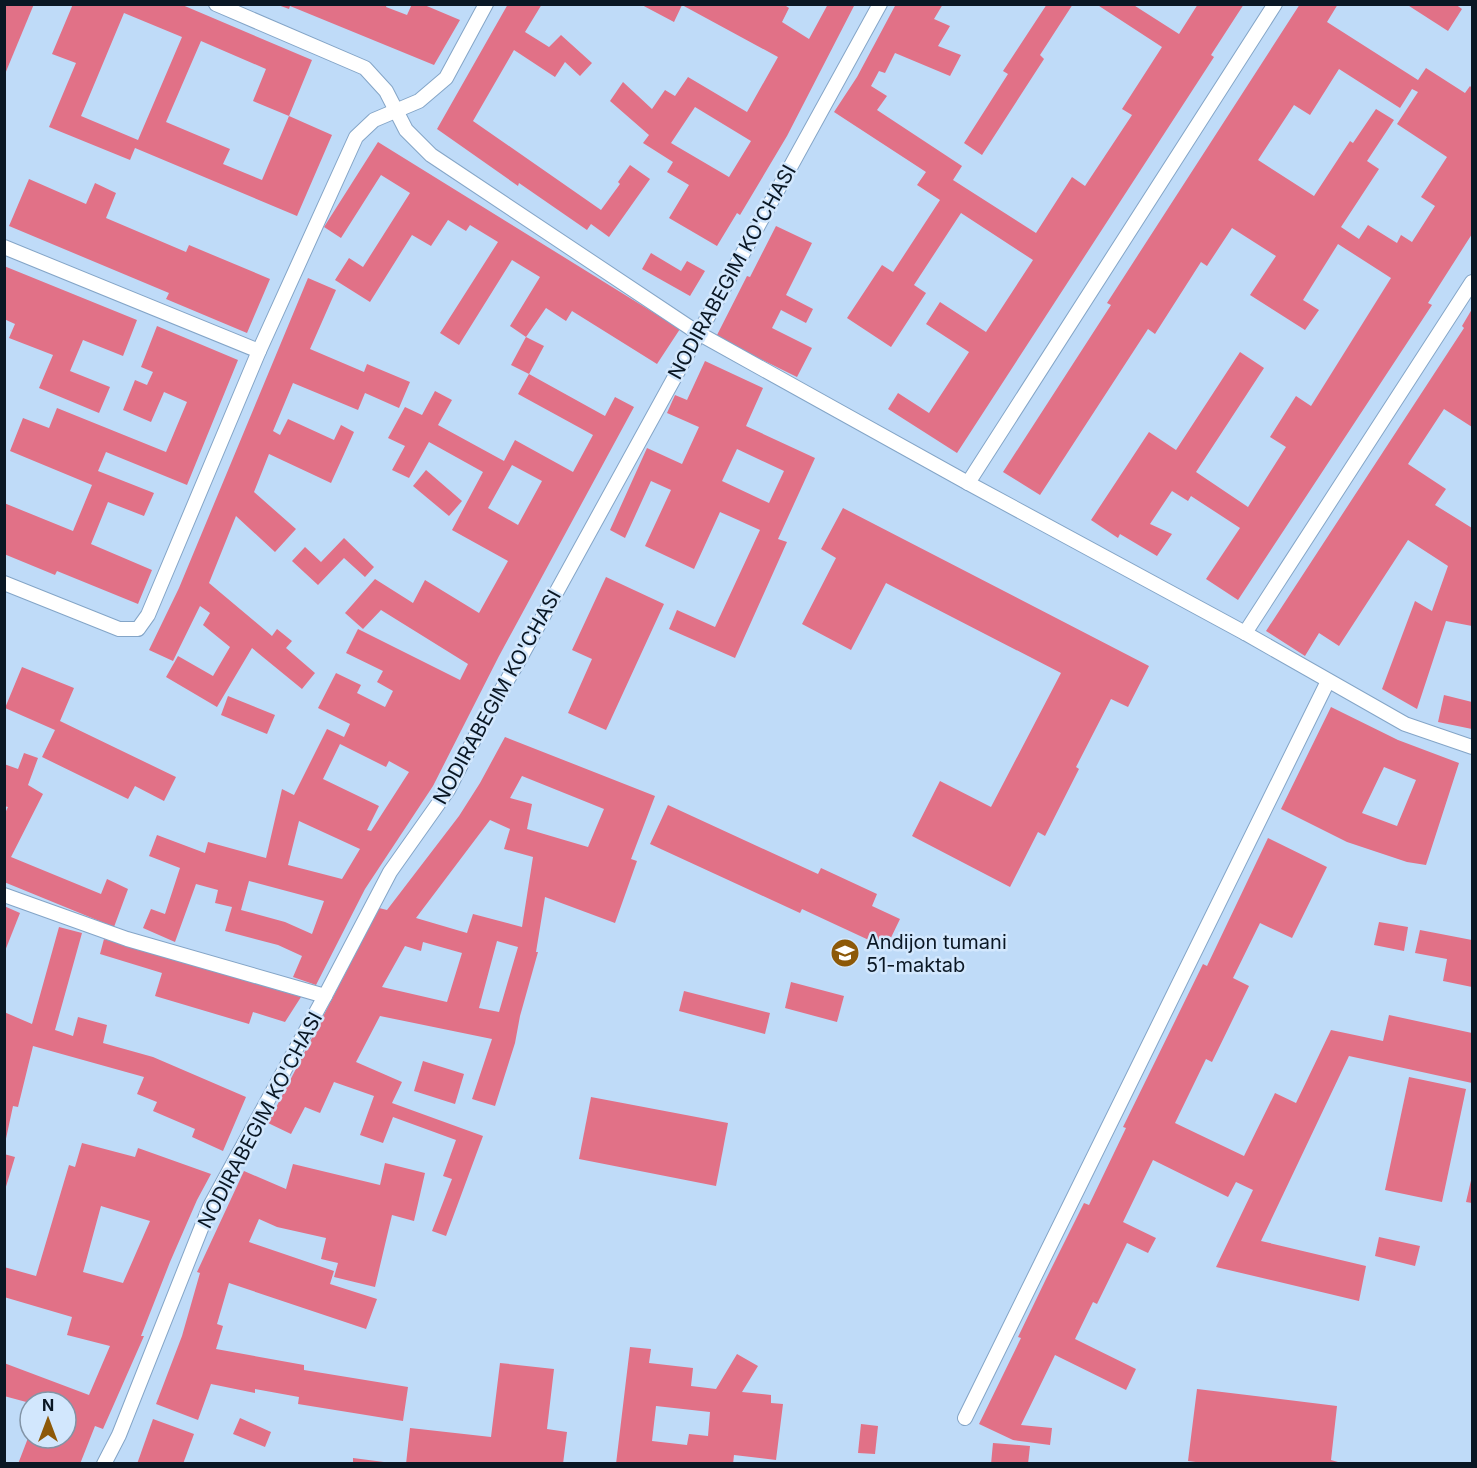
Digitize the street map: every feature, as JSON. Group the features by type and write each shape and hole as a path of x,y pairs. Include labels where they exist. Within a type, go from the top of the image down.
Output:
{"lane":[{"path":"216,4 365,68 386,91 406,130 431,155 698,333 1405,723 1473,747"},
{"path":"4,583 119,629 138,629 148,615 259,351 356,137 374,120 419,101 446,78 486,4"},
{"name":"NODIRABEGIM KO'CHASI","path":"104,1464 118,1435 210,1206 326,996 390,872 448,790 486,716 524,652 880,4"},
{"path":"968,483 1275,4"},
{"path":"4,247 259,351"},
{"path":"1245,633 1473,282"},
{"path":"965,1418 1328,681"},
{"path":"4,895 127,939 326,996"}],"building":[{"path":"34,4 5,74 4,5"},
{"path":"73,4 180,4 312,60 289,116 332,135 297,216 135,148 130,160 49,127 76,63 52,54","holes":["124,13 182,37 138,140 81,116","201,41 266,69 253,101 289,116 262,180 223,164 230,149 166,122"]},
{"path":"387,4 386,7 407,15 412,4 422,4 460,20 434,65 290,6 289,9 278,5"},
{"path":"508,4 542,4 525,32 549,47 561,35 592,63 580,76 565,62 555,77 514,50 473,121 601,210 620,184 618,182 630,165 650,179 609,237 591,224 587,230 519,183 518,186 437,129"},
{"path":"640,4 783,4 789,8 782,22 809,39 828,4 855,4 787,136 740,215 737,213 717,246 669,218 689,185 667,172 673,162 643,143 649,135 610,101 623,82 652,109 665,90 675,96 688,77 747,112 778,57 682,5 674,22","holes":["695,107 751,141 729,177 671,143"]},
{"path":"896,4 943,4 934,19 950,26 938,46 961,55 950,76 895,53 885,73 879,71 871,86 887,96 877,110 962,166 953,180 1036,233 1072,177 1085,186 1132,115 1122,109 1162,47 1096,4 1132,4 1179,34 1198,4 1244,4 1211,55 1214,57 957,453 888,409 898,393 929,413 969,352 926,324 940,302 986,332 1033,260 961,213 914,285 926,293 891,347 847,318 882,265 893,272 940,200 917,185 926,172 834,112 857,77"},
{"path":"1047,4 1073,4 1040,55 1044,59 982,155 964,143 1008,74 1003,71"},
{"path":"1300,4 1338,4 1327,22 1418,80 1426,68 1465,93 1470,86 1472,88 1472,234 1428,303 1432,305 1238,600 1206,579 1240,528 1191,496 1188,501 1172,491 1150,524 1172,534 1157,556 1120,534 1118,538 1091,520 1149,432 1176,450 1240,352 1264,368 1196,472 1248,507 1286,447 1270,437 1296,396 1311,406 1391,278 1338,244 1303,300 1319,310 1305,330 1250,295 1276,256 1232,228 1207,266 1201,262 1155,334 1148,329 1040,495 1003,472 1111,305 1107,303","holes":["1339,69 1400,108 1412,89 1418,92 1397,124 1447,157 1421,197 1435,206 1412,242 1401,235 1397,243 1368,225 1359,239 1341,227 1379,169 1367,161 1394,120 1376,109 1353,143 1350,141 1314,196 1258,160 1294,105 1310,115"]},
{"path":"1406,4 1455,4 1462,9 1448,31"},
{"path":"378,142 680,329 657,364 572,311 566,321 546,308 526,337 510,326 540,277 512,260 459,345 440,333 498,242 470,225 466,231 448,220 431,246 412,235 370,302 335,280 349,258 363,267 410,193 381,175 341,238 324,227"},
{"path":"29,179 86,204 95,183 116,193 106,218 186,252 189,245 270,279 247,333 166,299 169,293 9,226"},
{"path":"776,226 812,243 786,295 813,309 806,323 781,310 772,328 812,348 797,377 716,337"},
{"path":"651,253 681,271 687,261 705,271 690,296 642,269"},
{"path":"4,266 137,320 123,356 83,340 70,371 110,387 99,413 39,388 53,355 9,338 15,324 4,319"},
{"path":"308,278 336,290 310,349 364,372 367,364 410,382 399,408 365,393 358,410 293,383 273,431 280,435 288,419 334,440 341,425 354,432 331,483 269,454 254,492 296,529 275,552 236,516 209,583 272,636 277,629 292,641 286,648 315,673 302,689 252,648 217,707 166,677 178,656 213,676 230,647 203,625 210,613 200,606 173,661 149,650 179,588"},
{"path":"1472,309 1472,427 1444,409 1408,464 1446,489 1435,505 1472,528 1472,626 1446,621 1417,709 1382,689 1415,601 1432,611 1448,566 1408,540 1339,646 1319,633 1305,656 1266,631 1464,328 1462,326"},
{"path":"157,326 238,360 187,485 106,452 98,471 154,493 144,516 108,502 91,544 152,570 138,604 57,571 55,575 4,554 4,503 73,531 92,485 10,451 23,418 49,428 57,408 166,452 187,402 164,392 151,422 123,410 135,380 147,385 153,372 141,367"},
{"path":"526,337 544,346 529,374 511,365"},
{"path":"705,361 763,388 746,426 815,458 778,539 787,542 735,658 669,629 677,610 715,627 760,530 720,512 694,569 645,546 671,490 651,481 625,538 610,530 647,448 682,464 699,427 667,413 675,395 687,400","holes":["737,449 784,471 769,503 722,481"]},
{"path":"529,374 605,416 615,397 634,407 499,656 433,786 365,889 316,985 293,977 302,956 278,945 225,931 232,907 215,903 218,890 196,884 175,942 143,928 151,909 165,914 180,868 149,856 157,835 205,853 208,842 266,858 282,789 294,795 327,729 344,737 350,724 318,708 336,673 361,685 357,693 385,707 393,691 377,682 383,671 346,653 358,629 460,680 468,664 381,610 363,629 345,613 375,579 413,603 425,580 479,613 508,561 452,530 483,472 429,442 409,478 392,470 405,446 388,438 405,407 422,415 435,391 452,400 438,425 504,461 515,440 573,472 593,435 518,394","holes":["512,465 542,481 518,525 488,508","340,744 386,767 389,761 409,772 371,831 367,830 379,806 323,779","299,821 360,849 342,879 288,865","249,881 324,901 312,934 285,922 241,910"]},
{"path":"426,470 462,501 449,516 413,486"},
{"path":"843,508 1149,666 1128,707 1111,699 1076,767 1079,769 1045,836 1038,832 1010,887 912,836 940,781 991,807 1061,673 886,583 851,650 802,624 836,558 821,549"},
{"path":"344,538 374,567 365,577 344,558 318,585 292,561 305,547 321,562"},
{"path":"606,577 664,604 606,730 568,713 592,659 572,650"},
{"path":"22,667 74,688 60,721 176,777 164,801 135,786 128,799 42,757 55,730 5,708"},
{"path":"1444,695 1472,702 1472,729 1438,722"},
{"path":"228,696 275,715 267,734 221,715"},
{"path":"1331,707 1398,740 1459,763 1426,865 1407,862 1347,842 1281,809","holes":["1384,767 1416,780 1397,826 1362,813"]},
{"path":"505,737 655,796 631,859 637,861 615,923 545,897 536,952 538,952 515,1043 495,1106 472,1099 492,1039 380,1016 356,1062 402,1082 392,1103 483,1136 446,1236 432,1231 452,1179 443,1176 456,1140 393,1117 383,1143 360,1135 374,1096 334,1082 320,1113 305,1107 291,1134 268,1123 379,908 387,910 459,816","holes":["522,776 604,809 588,847 527,829 532,804 510,798","490,820 510,829 504,849 533,857 522,927 473,914 467,933 416,918","497,941 518,947 499,1012 479,1008","423,942 462,953 447,1002 382,987 405,946 421,951"]},
{"path":"24,753 38,758 28,785 43,794 11,857 101,894 107,879 128,889 114,927 4,882 4,815 8,807 4,806 4,764 18,769"},
{"path":"668,805 818,874 821,868 877,894 872,906 900,919 886,948 802,909 800,913 650,844"},
{"path":"1268,838 1327,867 1292,938 1260,923 1233,978 1249,986 1212,1062 1206,1059 1175,1123 1244,1156 1275,1093 1296,1103 1331,1030 1383,1041 1389,1015 1472,1033 1472,1083 1349,1056 1261,1241 1366,1266 1359,1301 1216,1267 1253,1190 1236,1182 1228,1197 1153,1160 1123,1222 1156,1238 1148,1253 1127,1243 1097,1304 1093,1302 1075,1339 1136,1369 1126,1390 1055,1355 1021,1425 1052,1428 1050,1445 1013,1440 979,1424 1021,1338 1018,1337 1046,1279 1084,1203 1089,1205 1126,1128 1123,1127 1203,964 1207,966"},
{"path":"4,906 20,913 5,951 4,951"},
{"path":"1379,922 1408,927 1404,951 1374,945"},
{"path":"59,927 82,933 55,1030 73,1036 78,1017 107,1025 103,1043 153,1057 246,1097 223,1151 192,1137 195,1129 153,1111 157,1102 137,1094 144,1077 33,1046 18,1107 13,1106 4,1148 4,1012 32,1024"},
{"path":"1420,930 1472,940 1472,987 1443,981 1447,959 1415,953"},
{"path":"104,939 301,997 285,1022 253,1012 249,1024 155,996 162,973 100,954"},
{"path":"791,982 844,996 837,1022 785,1008"},
{"path":"684,991 770,1013 765,1034 679,1011"},
{"path":"423,1061 464,1074 455,1104 414,1091"},
{"path":"1409,1077 1466,1089 1442,1202 1385,1190"},
{"path":"591,1097 728,1123 716,1186 579,1159"},
{"path":"82,1143 135,1157 138,1148 211,1174 170,1262 141,1336 144,1336 103,1429 95,1426 80,1464 18,1464 23,1450 78,1450 78,1391 89,1395 110,1346 67,1335 72,1317 4,1297 4,1267 36,1276 69,1165 75,1167","holes":["101,1206 150,1221 123,1283 83,1272"]},
{"path":"4,1154 15,1157 5,1190 4,1190"},
{"path":"385,1163 425,1173 414,1221 392,1215 375,1287 334,1277 338,1263 321,1259 326,1238 277,1227 259,1219 249,1242 334,1271 330,1284 377,1299 366,1329 229,1283 217,1324 223,1326 216,1349 304,1365 304,1370 408,1387 403,1421 298,1404 299,1397 255,1389 255,1393 211,1384 198,1420 156,1404 182,1336 200,1273 197,1272 244,1171 286,1189 293,1164 380,1185"},
{"path":"1472,1176 1472,1203 1466,1202"},
{"path":"1379,1237 1420,1246 1415,1266 1375,1256"},
{"path":"630,1347 651,1349 649,1363 693,1368 691,1386 716,1389 737,1354 758,1366 742,1392 771,1395 771,1403 783,1404 776,1460 734,1455 733,1464 616,1464","holes":["656,1406 710,1412 708,1436 689,1434 687,1445 652,1441"]},
{"path":"4,1363 76,1390 18,1390 18,1400 4,1396"},
{"path":"500,1363 554,1369 547,1429 567,1432 563,1464 406,1464 410,1428 491,1437"},
{"path":"1197,1389 1337,1406 1331,1460 1345,1464 1211,1464 1188,1461"},
{"path":"240,1418 271,1432 265,1447 233,1434"},
{"path":"153,1419 194,1434 183,1464 137,1464"},
{"path":"861,1424 878,1426 875,1454 858,1453"},
{"path":"993,1443 1030,1446 1028,1464 991,1464"},
{"path":"353,1458 384,1462 384,1464 353,1464"}],"place":[{"name":"Andijon tumani 51-maktab","path":"845,953"}]}
